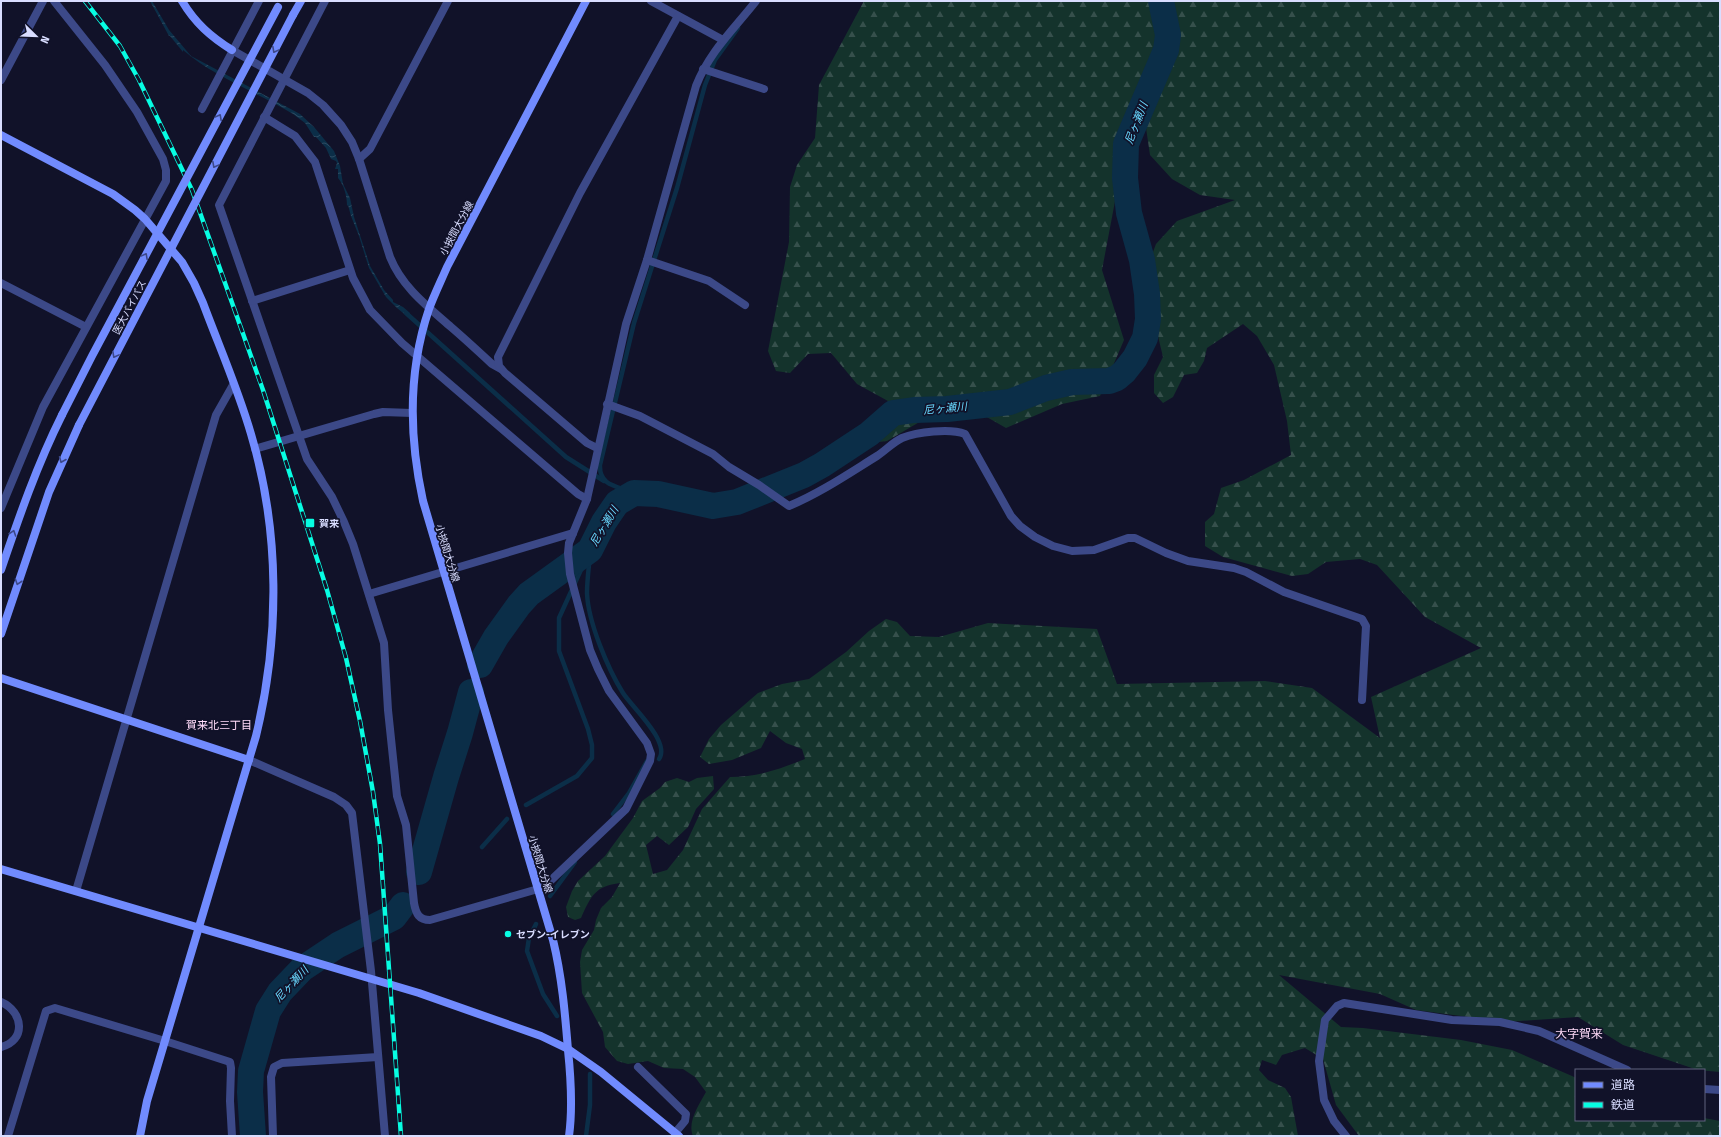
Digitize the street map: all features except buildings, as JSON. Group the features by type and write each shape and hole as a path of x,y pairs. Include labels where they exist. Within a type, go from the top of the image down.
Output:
{"main road":[{"path":"182,1 199,26 232,50"},
{"name":"医大バイパス","path":"1,634 49,492 79,424 301,1"},
{"name":"小挾間大分線","path":"569,1136 571,1094 565,1007 559,965 538,889 426,512 418,477 412,413 417,356 429,308 447,267 586,1"},
{"name":"医大バイパス","path":"1,570 21,511 41,461 62,415 95,349 280,4"},
{"path":"1,135 113,194 145,219 182,262 194,283 251,432 270,536 273,565 274,616 266,688 256,736 147,1101 140,1136"},
{"path":"1,678 249,760"},
{"path":"1,868 419,993 519,1027 568,1049 601,1072 677,1134"}],"street":[{"path":"1,80 43,1"},
{"path":"1,508 44,407 166,182 166,170 163,159 136,112 84,37 54,1"},
{"path":"202,109 259,1"},
{"path":"325,1 219,205 310,467 332,497 353,544 385,653 388,710 397,796 406,825 414,903 418,915 425,920 440,918 538,889 547,884 626,809 648,767 651,754 644,738 605,684 590,650 567,560 569,543 587,498 626,324 647,260 696,86 703,69 723,40 756,1"},
{"path":"359,159 370,149 448,1"},
{"path":"651,1 723,40"},
{"path":"502,369 498,361 500,354 580,193 678,16"},
{"path":"232,50 316,99 336,118 352,142 394,266 409,288 429,308 492,364 502,369 587,442 597,448"},
{"path":"703,69 764,88"},
{"path":"264,117 295,136 315,162 350,270 361,295 378,320 417,356 578,494 587,498"},
{"path":"647,260 709,281 745,305"},
{"path":"252,301 350,270"},
{"path":"1,282 86,328"},
{"path":"76,891 216,415 233,385"},
{"path":"607,404 640,416 695,444 759,484 789,506 808,498 900,439 916,433 958,431 965,434 1011,516 1020,526 1036,538 1053,546 1072,551 1094,550 1128,538 1135,538 1166,553 1188,561 1234,568 1246,572 1284,592 1362,619 1366,626 1362,700"},
{"path":"255,450 374,414 383,412 412,413"},
{"path":"368,594 444,573 573,533"},
{"path":"249,760 334,797 350,808 353,819 369,950 385,1136"},
{"path":"1,1002 12,1008 17,1015 19,1023 16,1036 11,1043 1,1048"},
{"path":"1346,1136 1334,1121 1324,1100 1319,1061 1325,1020 1337,1006 1344,1003 1452,1020 1500,1022 1539,1032 1625,1069"},
{"path":"8,1136 46,1011 55,1008 165,1041 231,1063 230,1101 232,1136"},
{"path":"273,1136 270,1084 274,1067 282,1063 378,1056"},
{"path":"638,1067 686,1114 685,1121 677,1134"},
{"path":"1705,1089 1720,1090"}],"green space":[{"path":"864,1 1707,1 1720,21 1720,1072 1695,1069 1623,1045 1578,1017 1506,1022 1416,1010 1380,994 1279,975 1341,1027 1363,1028 1461,1040 1512,1050 1572,1076 1575,1078 1575,1121 1705,1121 1705,1118 1720,1121 1720,1136 1359,1136 1336,1105 1323,1059 1305,1048 1282,1055 1276,1065 1262,1060 1259,1070 1268,1080 1285,1088 1291,1097 1298,1136 693,1136 693,1119 706,1092 695,1077 683,1069 664,1068 648,1061 628,1064 617,1061 605,1047 603,1032 582,993 580,962 582,950 594,930 601,908 612,897 620,883 612,884 595,893 581,918 575,920 568,917 566,907 572,891 578,881 605,856 633,818 642,801 660,788 665,782 677,778 689,782 697,778 713,776 714,789 696,809 688,827 669,845 657,836 646,845 653,874 667,870 683,850 702,809 730,777 750,776 769,772 805,759 802,749 786,743 770,731 761,748 732,760 709,764 700,757 709,739 721,725 758,693 782,684 809,679 846,652 869,631 886,619 897,622 910,636 939,637 988,623 1097,629 1117,684 1265,681 1312,688 1380,738 1371,697 1481,648 1425,617 1377,565 1360,559 1326,562 1308,574 1292,576 1223,557 1205,546 1205,522 1214,514 1221,488 1244,480 1291,455 1287,421 1274,365 1257,336 1243,324 1207,348 1204,361 1197,373 1184,375 1173,397 1163,403 1154,393 1154,375 1163,357 1152,311 1147,268 1156,244 1177,221 1235,200 1200,195 1172,179 1150,155 1145,121 1133,144 1116,196 1102,270 1124,340 1100,396 1062,404 1006,428 957,400 887,441 871,443 874,429 888,401 857,384 831,353 808,354 790,373 776,371 768,351 789,242 790,187 797,165 815,138 819,85"},
{"path":"1707,1 1720,1 1720,21 1707,3"}],"water":[{"path":"150,1 152,1 169,30 191,56 300,114 314,127 334,151 340,166 343,184 350,198 354,217 370,266 393,302 403,307 410,313 408,317 386,297 369,268 348,205 347,206 345,191 338,178 338,169 335,169 337,163 331,159 326,148 316,137 314,137 305,123 293,114 208,68 195,60 183,50 183,52 169,36"}],"waterway":[{"name":"尼ヶ瀬川","path":"480,665 496,637 519,605 529,594 590,550 604,522 617,503 634,493 658,494 713,506 737,502 804,475 822,465 869,434 893,413 1010,402 1046,388 1072,382 1109,381 1117,378 1124,372 1135,358 1145,338 1148,319 1147,294 1142,260 1129,213 1125,178 1126,144 1166,50 1168,35 1161,1"},
{"path":"634,493 616,487 606,481 600,472 600,465 634,323 677,188 705,85 715,60 738,28"},
{"path":"406,313 566,457 604,481"},
{"path":"526,805 577,776 592,758 592,745 588,729 559,651 559,618 590,550"},
{"path":"590,554 587,593 588,605 595,631 605,658 617,683 623,693 649,725 660,743 661,752 659,759"},
{"name":"尼ヶ瀬川","path":"419,872 471,692"},
{"path":"613,814 629,793 647,761"},
{"path":"482,847 507,819"},
{"path":"550,896 575,862"},
{"name":"尼ヶ瀬川","path":"253,1136 250,1092 251,1071 268,1011 280,992 302,969 338,945 394,917 403,905"},
{"path":"536,924 529,938 527,951 543,994 557,1016"},
{"path":"586,1136 590,1105 590,1074"}],"railway":[{"path":"85,1 120,46 139,80 192,190 263,390 327,590 346,658 360,721 373,792 380,844 401,1136"}],"place":[{"name":"賀来","path":"310,523"},
{"name":"セブン-イレブン","path":"508,934"}],"district":[{"name":"賀来北三丁目","path":"219,725"},
{"name":"大字賀来","path":"1579,1034"}]}
